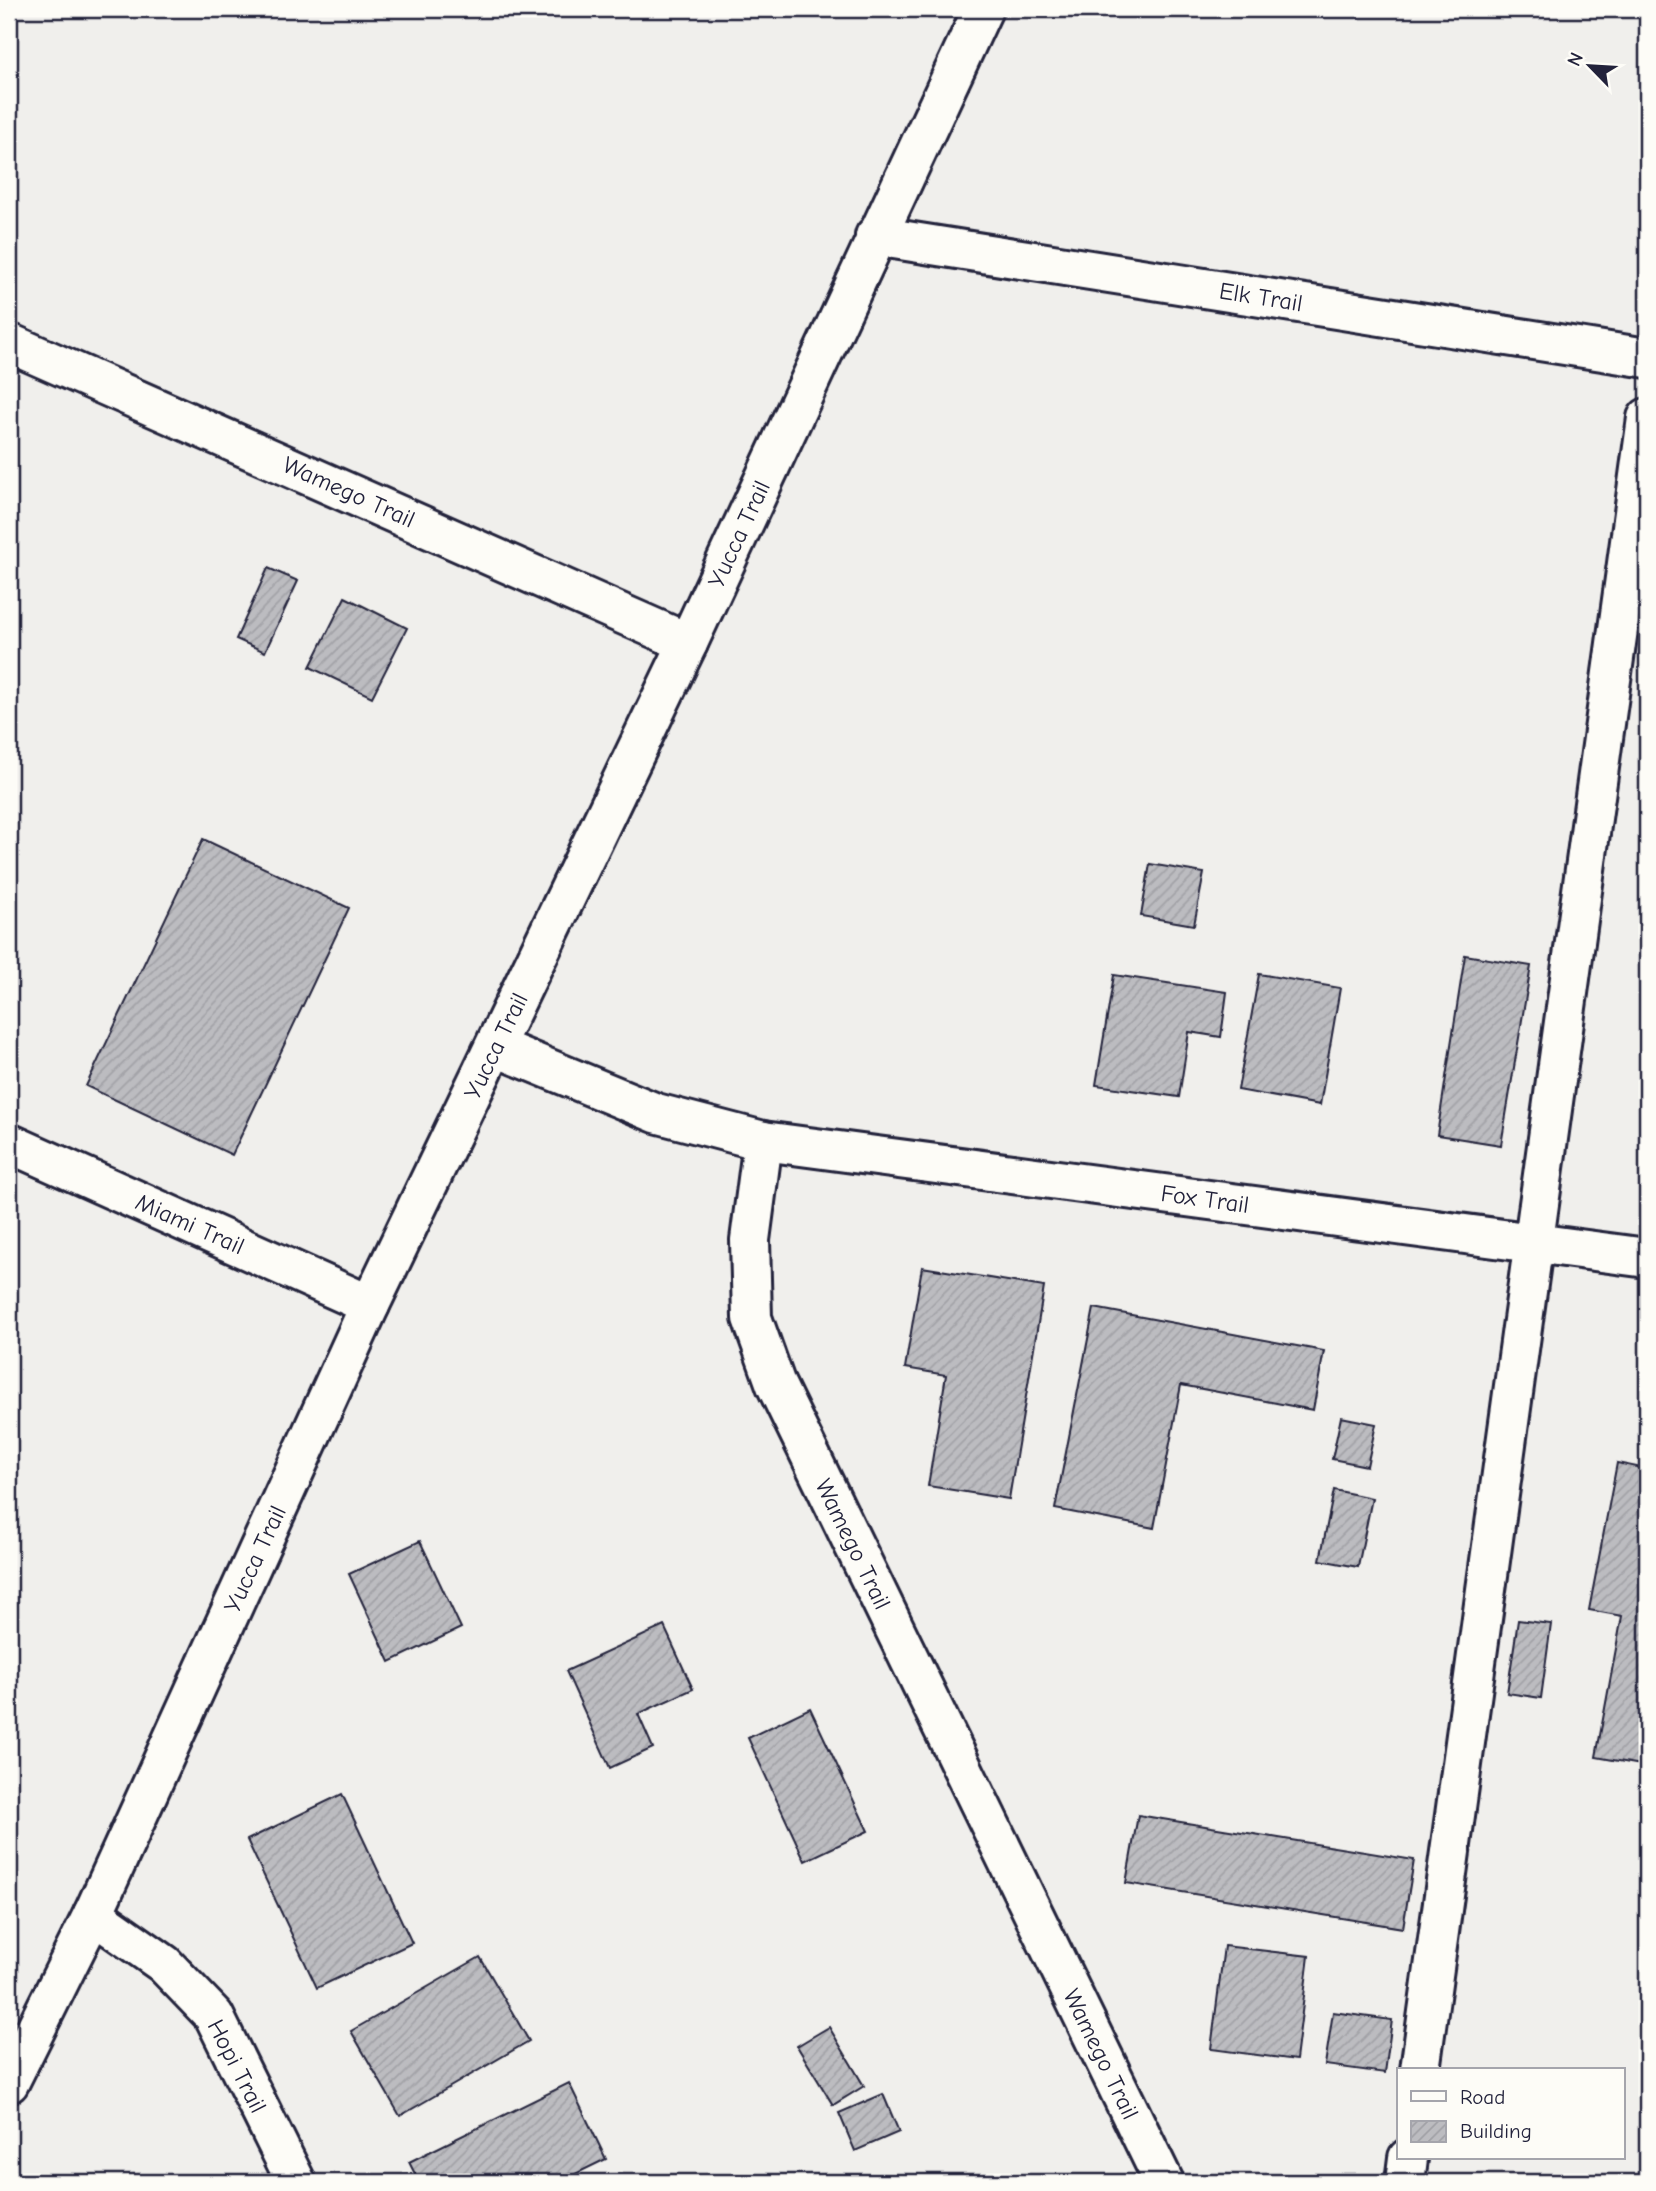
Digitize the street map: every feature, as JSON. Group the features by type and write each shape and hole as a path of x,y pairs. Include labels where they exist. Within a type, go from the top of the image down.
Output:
{"street":[{"name":"Yucca Trail","path":"9,2084 93,1914 370,1305 688,643 875,236 983,9"},
{"name":"Elk Trail","path":"875,236 1647,358"},
{"name":"Wamego Trail","path":"9,343 688,643"},
{"path":"1420,2068 1647,418"},
{"path":"496,1047 656,1113 763,1141"},
{"name":"Wamego Trail","path":"763,1141 750,1240 752,1318 776,1385 1164,2182"},
{"name":"Fox Trail","path":"763,1141 1647,1258"},
{"name":"Miami Trail","path":"9,1143 370,1305"},
{"name":"Hopi Trail","path":"93,1914 164,1964 214,2015 296,2182"},
{"path":"1405,2182 1408,2160"}],"building":[{"path":"268,568 298,581 265,652 236,639"},
{"path":"345,597 407,628 372,697 310,667"},
{"path":"203,839 349,908 232,1155 86,1086"},
{"path":"1150,864 1204,873 1194,925 1141,916"},
{"path":"1465,955 1531,966 1501,1145 1437,1135"},
{"path":"1259,974 1340,988 1320,1105 1238,1090"},
{"path":"1114,975 1227,992 1221,1037 1189,1032 1179,1097 1096,1085"},
{"path":"922,1267 1044,1287 1009,1499 928,1486 946,1375 905,1368"},
{"path":"1094,1308 1324,1351 1313,1410 1181,1385 1154,1528 1055,1509"},
{"path":"1341,1417 1376,1424 1367,1466 1332,1459"},
{"path":"1617,1463 1647,1469 1647,1766 1596,1757 1622,1616 1589,1610"},
{"path":"1334,1490 1372,1498 1358,1567 1320,1560"},
{"path":"420,1541 461,1628 390,1662 349,1574"},
{"path":"1518,1620 1551,1624 1541,1698 1507,1693"},
{"path":"664,1626 693,1689 638,1714 653,1748 610,1768 566,1671"},
{"path":"810,1708 868,1831 805,1861 748,1738"},
{"path":"342,1794 412,1943 317,1988 247,1840"},
{"path":"1138,1815 1414,1860 1403,1928 1126,1883"},
{"path":"1224,1946 1309,1956 1296,2060 1211,2049"},
{"path":"480,1957 529,2041 400,2116 351,2031"},
{"path":"1333,2012 1392,2020 1385,2073 1325,2065"},
{"path":"829,2027 864,2086 833,2105 797,2046"},
{"path":"569,2083 606,2159 559,2182 419,2182 409,2162"},
{"path":"883,2094 899,2132 855,2151 839,2113"}]}
